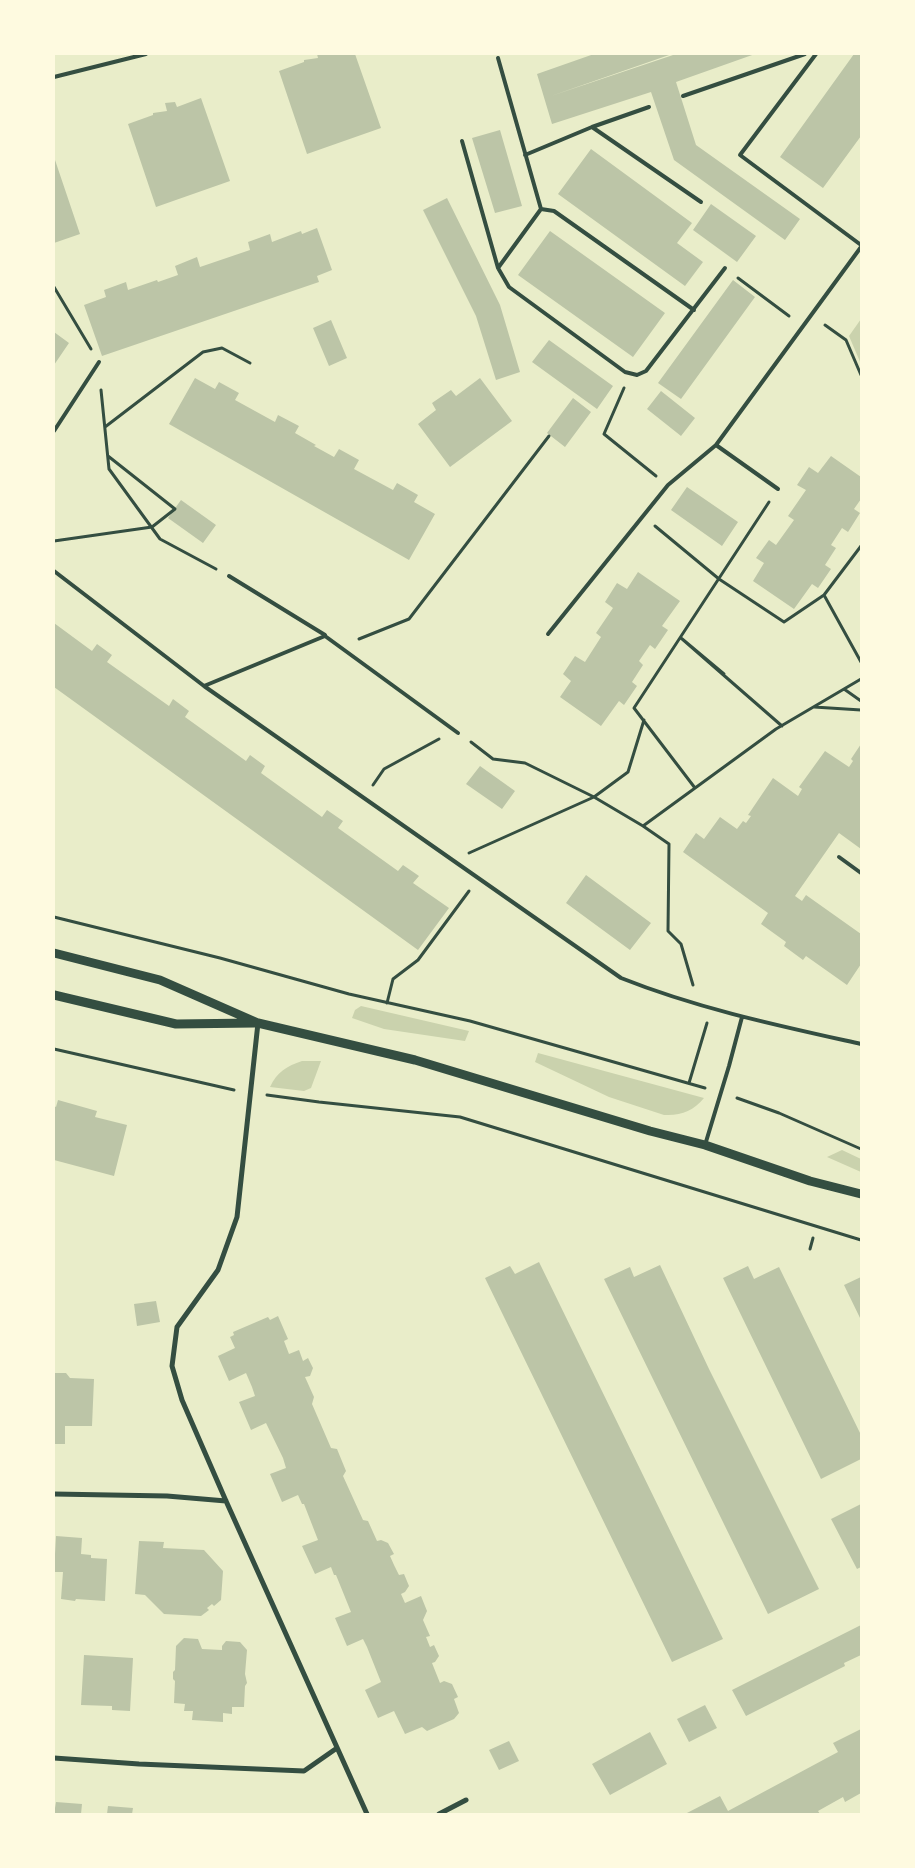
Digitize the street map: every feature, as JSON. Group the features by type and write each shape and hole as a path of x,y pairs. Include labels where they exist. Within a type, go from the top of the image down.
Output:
{"street":[{"path":"54,953 160,980 258,1023 415,1060 650,1131 705,1145 810,1181 861,1194"},
{"path":"54,995 176,1024 258,1023"},
{"path":"258,1023 249,1092 237,1217 218,1270 177,1327 172,1366 182,1400 367,1814"},
{"path":"54,1494 167,1496 226,1501"},
{"path":"54,1758 139,1764 304,1771 337,1748"},
{"path":"439,1814 466,1800"}],"lane":[{"path":"54,77 146,54"},
{"path":"683,96 804,54"},
{"path":"548,634 668,485 716,445 804,327 861,246 740,155 816,54"},
{"path":"498,58 542,209"},
{"path":"525,155 592,127 650,107"},
{"path":"592,127 701,202"},
{"path":"462,141 498,268 509,288 625,372 637,375 646,371 725,268"},
{"path":"498,268 542,209"},
{"path":"542,209 554,211 694,310"},
{"path":"54,431 99,362"},
{"path":"716,445 778,489"},
{"path":"54,571 204,686 621,978 663,994 742,1017 861,1044"},
{"path":"229,576 325,636 457,732"},
{"path":"204,686 325,636"},
{"path":"838,857 861,873"},
{"path":"705,1145 742,1017"}],"path":[{"path":"725,268 804,327"},
{"path":"54,287 85,339"},
{"path":"812,315 846,340 861,375"},
{"path":"104,427 203,352 222,348 250,363"},
{"path":"99,362 109,469 160,538 229,576"},
{"path":"630,374 604,434 668,485"},
{"path":"340,647 409,619 549,436"},
{"path":"54,541 152,527 175,509 108,456"},
{"path":"695,788 634,708 778,489"},
{"path":"643,516 719,579 784,622 824,595 861,546"},
{"path":"824,595 861,662"},
{"path":"681,638 782,726"},
{"path":"643,826 782,726 861,679"},
{"path":"844,689 861,701"},
{"path":"814,707 861,710"},
{"path":"452,860 594,797 628,772 644,720"},
{"path":"384,768 457,732 493,759 525,762 594,797 643,826 668,844 668,931 681,944 699,1005"},
{"path":"387,1003 393,979 418,960 478,878"},
{"path":"54,917 220,958 349,994 470,1021 721,1092 780,1113 861,1149"},
{"path":"689,1084 711,1008"},
{"path":"54,1050 249,1092 319,1102 460,1117 861,1240"},
{"path":"810,1249 813,1238"}],"green space":[{"path":"861,319 861,364 849,336"},
{"path":"361,1006 469,1031 465,1041 384,1029 352,1018 355,1010"},
{"path":"538,1053 704,1098 686,1112 676,1115 664,1115 609,1097 535,1062"},
{"path":"302,1061 321,1061 311,1088 304,1091 270,1087 283,1070"},
{"path":"842,1150 861,1159 861,1172 827,1157"}],"building":[{"path":"317,54 355,54 381,128 307,154 279,71 304,62 304,60 318,58"},
{"path":"594,54 672,54 551,96 676,54 755,54 676,82 696,145 800,219 785,240 674,160 651,92 552,124 537,74"},
{"path":"854,54 861,54 861,136 823,188 780,157"},
{"path":"201,98 230,181 156,207 128,124 153,115 153,113 167,111 165,103 175,102 177,107"},
{"path":"500,130 522,206 495,213 472,138"},
{"path":"591,149 692,223 677,243 703,262 685,286 558,194"},
{"path":"54,157 80,234 54,243"},
{"path":"447,198 500,305 520,372 496,380 476,316 423,210"},
{"path":"711,204 756,236 737,262 693,230"},
{"path":"317,228 332,270 317,276 319,282 102,356 84,305 106,297 104,290 126,282 128,290 157,280 158,282 178,275 175,266 197,257 200,267 250,250 248,242 270,234 272,242 301,231 302,234"},
{"path":"550,231 665,313 633,357 518,275"},
{"path":"733,280 755,297 681,399 658,383"},
{"path":"331,320 347,358 329,366 313,328"},
{"path":"54,332 69,343 54,365"},
{"path":"549,340 613,386 597,409 532,362"},
{"path":"195,378 215,389 219,382 239,393 235,400 275,422 278,415 299,426 295,433 316,445 314,446 334,457 339,449 359,460 354,469 393,490 397,483 418,495 414,502 435,514 409,560 169,424"},
{"path":"480,378 512,421 450,467 418,424 436,410 432,403 451,390 456,396"},
{"path":"661,391 695,418 681,436 647,409"},
{"path":"573,398 591,412 565,447 547,433"},
{"path":"831,456 861,477 861,499 854,509 860,513 848,532 842,528 831,545 836,548 825,565 831,569 818,588 812,584 794,609 753,581 764,563 756,558 769,540 776,545 794,520 788,516 806,490 797,485 809,467 818,473"},
{"path":"687,487 738,522 722,546 671,510"},
{"path":"181,500 216,525 203,543 168,518"},
{"path":"638,572 680,601 662,626 668,630 655,649 650,645 639,661 643,665 632,682 637,686 624,705 619,701 601,726 560,697 571,681 563,674 575,656 585,662 601,637 596,633 613,608 605,602 617,583 627,589"},
{"path":"54,623 92,651 97,644 112,655 107,662 169,706 173,699 189,711 185,717 246,761 250,755 265,766 261,773 322,817 327,810 343,821 338,828 398,871 403,865 419,876 413,883 449,908 418,950 54,687"},
{"path":"861,744 861,849 839,833 795,896 802,901 806,895 861,934 861,964 847,985 806,956 803,960 784,946 786,942 761,924 768,913 683,852 696,833 704,839 720,817 737,829 743,821 746,823 751,816 748,815 773,778 798,796 802,789 799,787 825,751 849,767 853,761 851,759"},
{"path":"480,766 515,791 502,809 466,784"},
{"path":"586,875 651,923 630,950 566,903"},
{"path":"58,1100 97,1111 95,1117 127,1125 114,1176 54,1160 54,1106 56,1107"},
{"path":"539,1262 723,1639 672,1662 485,1278 510,1266 515,1274"},
{"path":"660,1265 709,1369 819,1589 768,1614 604,1279 630,1267 634,1277"},
{"path":"748,1266 754,1279 779,1267 861,1435 861,1459 821,1479 723,1278"},
{"path":"861,1277 861,1320 844,1285"},
{"path":"156,1301 160,1322 137,1326 134,1304"},
{"path":"278,1316 288,1339 284,1341 289,1354 299,1350 303,1361 308,1358 313,1368 310,1376 305,1377 314,1397 312,1404 331,1448 337,1449 346,1471 343,1476 363,1520 368,1521 377,1541 381,1540 388,1543 394,1554 390,1556 399,1575 404,1574 409,1586 401,1594 405,1603 421,1596 427,1611 423,1620 430,1636 426,1637 430,1647 434,1645 439,1656 432,1663 440,1683 444,1681 452,1684 458,1697 454,1699 459,1713 454,1719 427,1731 422,1727 405,1734 394,1711 378,1718 365,1690 381,1682 367,1647 363,1639 347,1646 335,1618 351,1612 336,1575 334,1575 331,1567 315,1574 302,1546 318,1540 304,1504 302,1504 298,1495 282,1502 270,1474 286,1468 283,1458 266,1423 251,1430 239,1402 255,1396 246,1373 229,1381 218,1356 235,1348 230,1337 234,1335 233,1332 268,1317 270,1320"},
{"path":"54,1373 66,1373 70,1378 94,1379 92,1426 65,1426 65,1444 54,1444"},
{"path":"861,1504 861,1567 857,1569 831,1519"},
{"path":"56,1536 82,1538 81,1554 91,1555 91,1558 107,1559 105,1601 61,1599 63,1572 54,1572"},
{"path":"139,1541 164,1542 163,1548 204,1550 223,1571 221,1600 214,1606 212,1604 207,1608 209,1610 201,1616 164,1614 145,1595 135,1594"},
{"path":"861,1625 861,1655 844,1663 845,1666 746,1716 732,1690"},
{"path":"184,1638 198,1639 202,1649 222,1650 222,1646 226,1641 240,1642 247,1650 245,1674 247,1683 245,1686 244,1707 232,1707 232,1714 223,1713 223,1722 192,1720 193,1711 184,1711 185,1704 174,1703 175,1681 173,1679 173,1672 175,1670 176,1646"},
{"path":"84,1655 133,1658 130,1711 112,1710 112,1706 81,1705"},
{"path":"705,1705 717,1728 689,1742 677,1719"},
{"path":"861,1729 861,1793 845,1802 843,1797 818,1811 820,1814 685,1814 720,1796 728,1811 838,1752 833,1743"},
{"path":"650,1732 667,1764 610,1795 592,1764"},
{"path":"509,1741 519,1761 499,1770 489,1750"},
{"path":"56,1802 82,1804 81,1814 54,1814"},
{"path":"108,1806 133,1808 132,1814 107,1814"}]}
